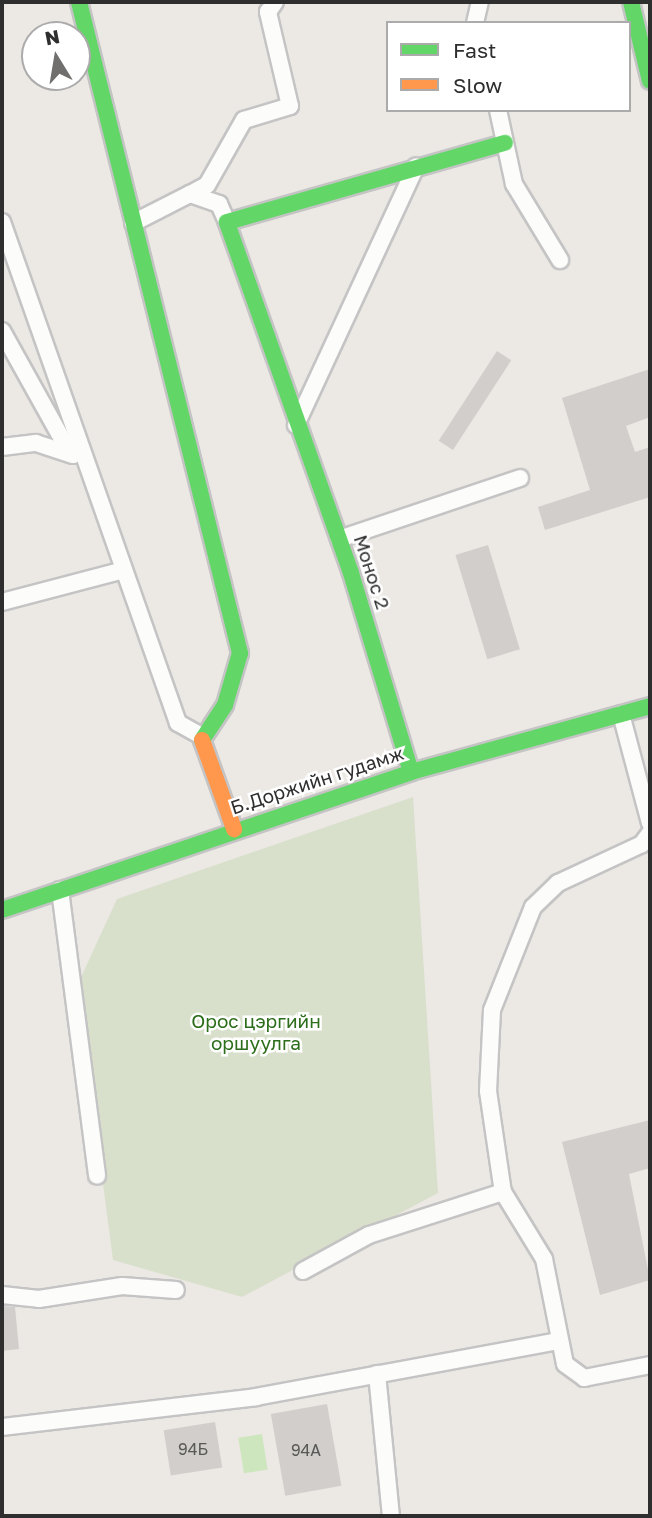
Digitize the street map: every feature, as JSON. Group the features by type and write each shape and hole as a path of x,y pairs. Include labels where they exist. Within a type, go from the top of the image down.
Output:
{"street":[{"path":"79,2 240,653 225,705 200,736"},
{"path":"133,223 207,185 244,120 290,106 268,12 275,2"},
{"path":"475,21 480,2"},
{"path":"631,2 650,81"},
{"path":"498,112 514,184 560,260"},
{"path":"190,194 219,204 228,222 505,143"},
{"path":"296,426 416,167"},
{"path":"2,222 178,723 200,736 234,829"},
{"name":"Монос 2","path":"228,222 282,390 339,539 411,772"},
{"path":"2,331 20,354 69,453"},
{"path":"2,447 36,443 85,461"},
{"path":"339,539 520,478"},
{"path":"2,601 124,570"},
{"name":"Б.Доржийн гудамж","path":"2,910 234,829 411,772 650,706"},
{"path":"621,714 650,824"},
{"path":"650,833 642,844 558,883 519,933 492,1010 488,1091 503,1192 544,1259 558,1342 565,1364 580,1377 650,1365"},
{"path":"61,891 97,1176"},
{"path":"303,1271 369,1235 503,1192"},
{"path":"2,1295 39,1299 122,1286 176,1290"},
{"path":"2,1427 242,1399 558,1342"},
{"path":"377,1374 391,1516"}],"green space":[{"name":"Орос цэргийн оршуулга","path":"413,797 438,1193 242,1297 113,1260 77,986 117,899"},
{"path":"262,1434 268,1470 244,1473 238,1438"}],"building":[{"path":"497,351 511,360 453,450 439,441"},
{"path":"650,369 650,417 626,426 635,452 650,447 650,497 545,530 538,507 590,490 562,398"},
{"path":"488,545 520,649 487,659 455,555"},
{"path":"650,1120 650,1168 629,1174 650,1280 600,1295 562,1142"},
{"path":"2,1306 15,1307 19,1349 2,1351"},
{"path":"327,1404 341,1486 285,1496 271,1414"},
{"path":"215,1422 222,1467 171,1476 164,1430"}],"traffic: fast":[{"path":"79,2 240,653 225,705 202,740"},
{"path":"631,2 650,81"},
{"path":"411,772 351,573 227,222 505,143"},
{"path":"2,910 411,772 650,706"}],"traffic: slow":[{"path":"202,740 234,829"}]}
